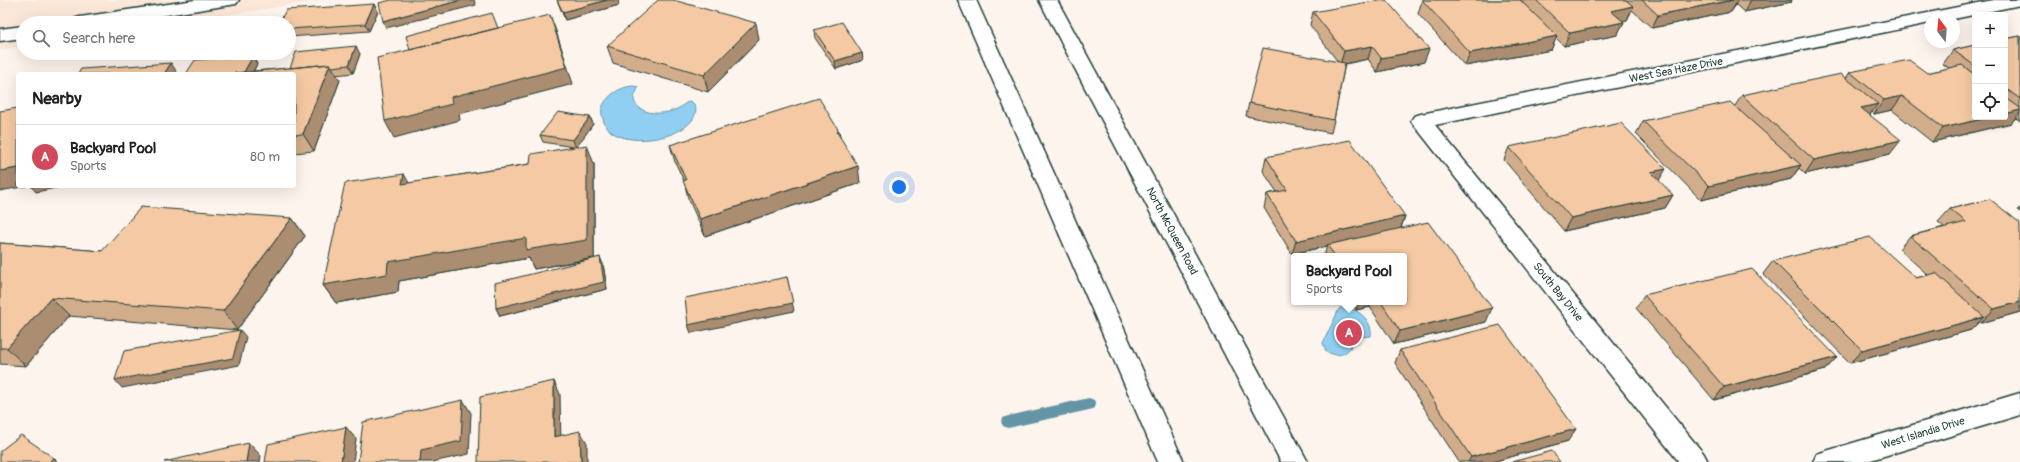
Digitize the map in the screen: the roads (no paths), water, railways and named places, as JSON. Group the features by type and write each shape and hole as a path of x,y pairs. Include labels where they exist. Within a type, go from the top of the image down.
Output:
{"street":[{"path":"126,16 230,0"},
{"path":"967,0 1172,462"},
{"name":"North McQueen Road","path":"1048,0 1295,462"},
{"name":"West Sea Haze Drive","path":"1960,12 2020,0"},
{"name":"West Sea Haze Drive","path":"1421,121 1924,19"},
{"path":"0,35 16,33"},
{"name":"South Bay Drive","path":"1421,121 1695,462"},
{"name":"West Islandia Drive","path":"1826,462 2020,404"}],"water":[{"path":"633,86 638,87 634,100 641,109 654,113 663,113 677,109 690,101 695,105 694,117 686,126 672,134 638,140 622,137 610,130 603,119 602,108 608,98 614,93 621,89"},
{"path":"1343,307 1354,310 1367,320 1370,325 1371,336 1360,337 1350,342 1351,347 1346,352 1336,355 1326,351 1323,343 1339,309"}],"waterway":[{"path":"1008,422 1089,404"}],"place":[{"name":"Backyard Pool","path":"1349,333"}]}
